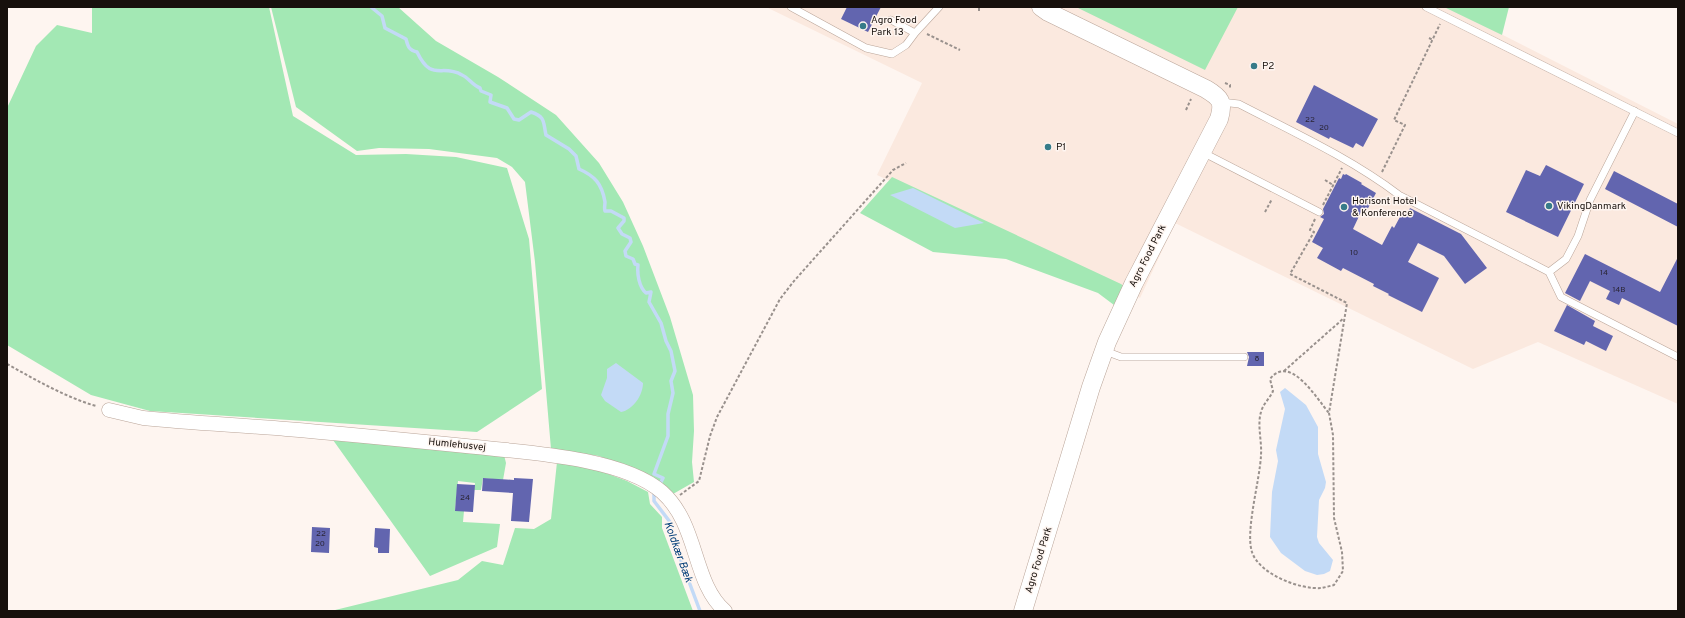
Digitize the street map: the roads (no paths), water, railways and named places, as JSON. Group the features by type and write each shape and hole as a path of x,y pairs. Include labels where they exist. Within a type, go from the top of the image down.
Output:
{"street":[{"path":"1041,7 1048,12 1206,88 1216,95 1221,102"},
{"name":"Agro Food Park","path":"1023,611 1104,350 1134,283 1219,119 1221,102"},
{"name":"Humlehusvej","path":"109,410 143,418 398,439 555,456 586,461 626,473 652,485 671,501 678,510 685,523 706,584 714,598 725,611"}],"lane":[{"path":"791,7 866,48 892,54 906,45 939,7"},
{"path":"1426,7 1678,133"},
{"path":"891,20 917,31"},
{"path":"1221,102 1239,104 1346,160 1378,179 1399,195 1549,272 1561,297 1678,357"},
{"path":"1549,272 1566,259 1578,236 1590,200 1635,111"},
{"path":"1202,152 1319,212"},
{"path":"1104,350 1121,357 1244,357"}],"water":[{"path":"913,188 984,223 955,228 890,195"},
{"path":"616,363 643,383 643,388 639,397 633,405 621,412 605,401 601,395 607,378 607,369"},
{"path":"1285,388 1306,405 1318,427 1318,454 1326,482 1325,488 1319,500 1317,537 1319,543 1333,560 1330,571 1324,574 1317,575 1305,571 1281,553 1270,537 1272,492 1278,461 1276,450 1285,409 1280,392"}],"waterway":[{"name":"Koldkær Bæk","path":"371,7 382,16 385,28 406,39 409,48 417,52 427,67 437,71 455,72 464,76 480,88 481,91 491,95 490,102 507,108 514,119 519,120 531,112 542,118 546,135 569,149 576,156 579,169 597,181 600,185 604,196 605,211 611,211 624,218 624,221 618,228 622,234 630,238 631,242 625,251 626,256 633,259 635,264 638,265 639,280 642,287 646,293 651,292 649,302 661,323 666,341 671,351 675,371 671,381 673,393 668,414 668,436 654,474 663,478 661,482"},
{"name":"Koldkær Bæk","path":"654,494 654,501 670,522 673,539 700,611"}],"place":[{"name":"Agro Food Park 13","path":"863,26"},
{"name":"P2","path":"1254,66"},
{"name":"P1","path":"1048,147"},
{"name":"VikingDanmark","path":"1549,206"},
{"name":"Horisont Hotel & Konference","path":"1344,207"}]}
